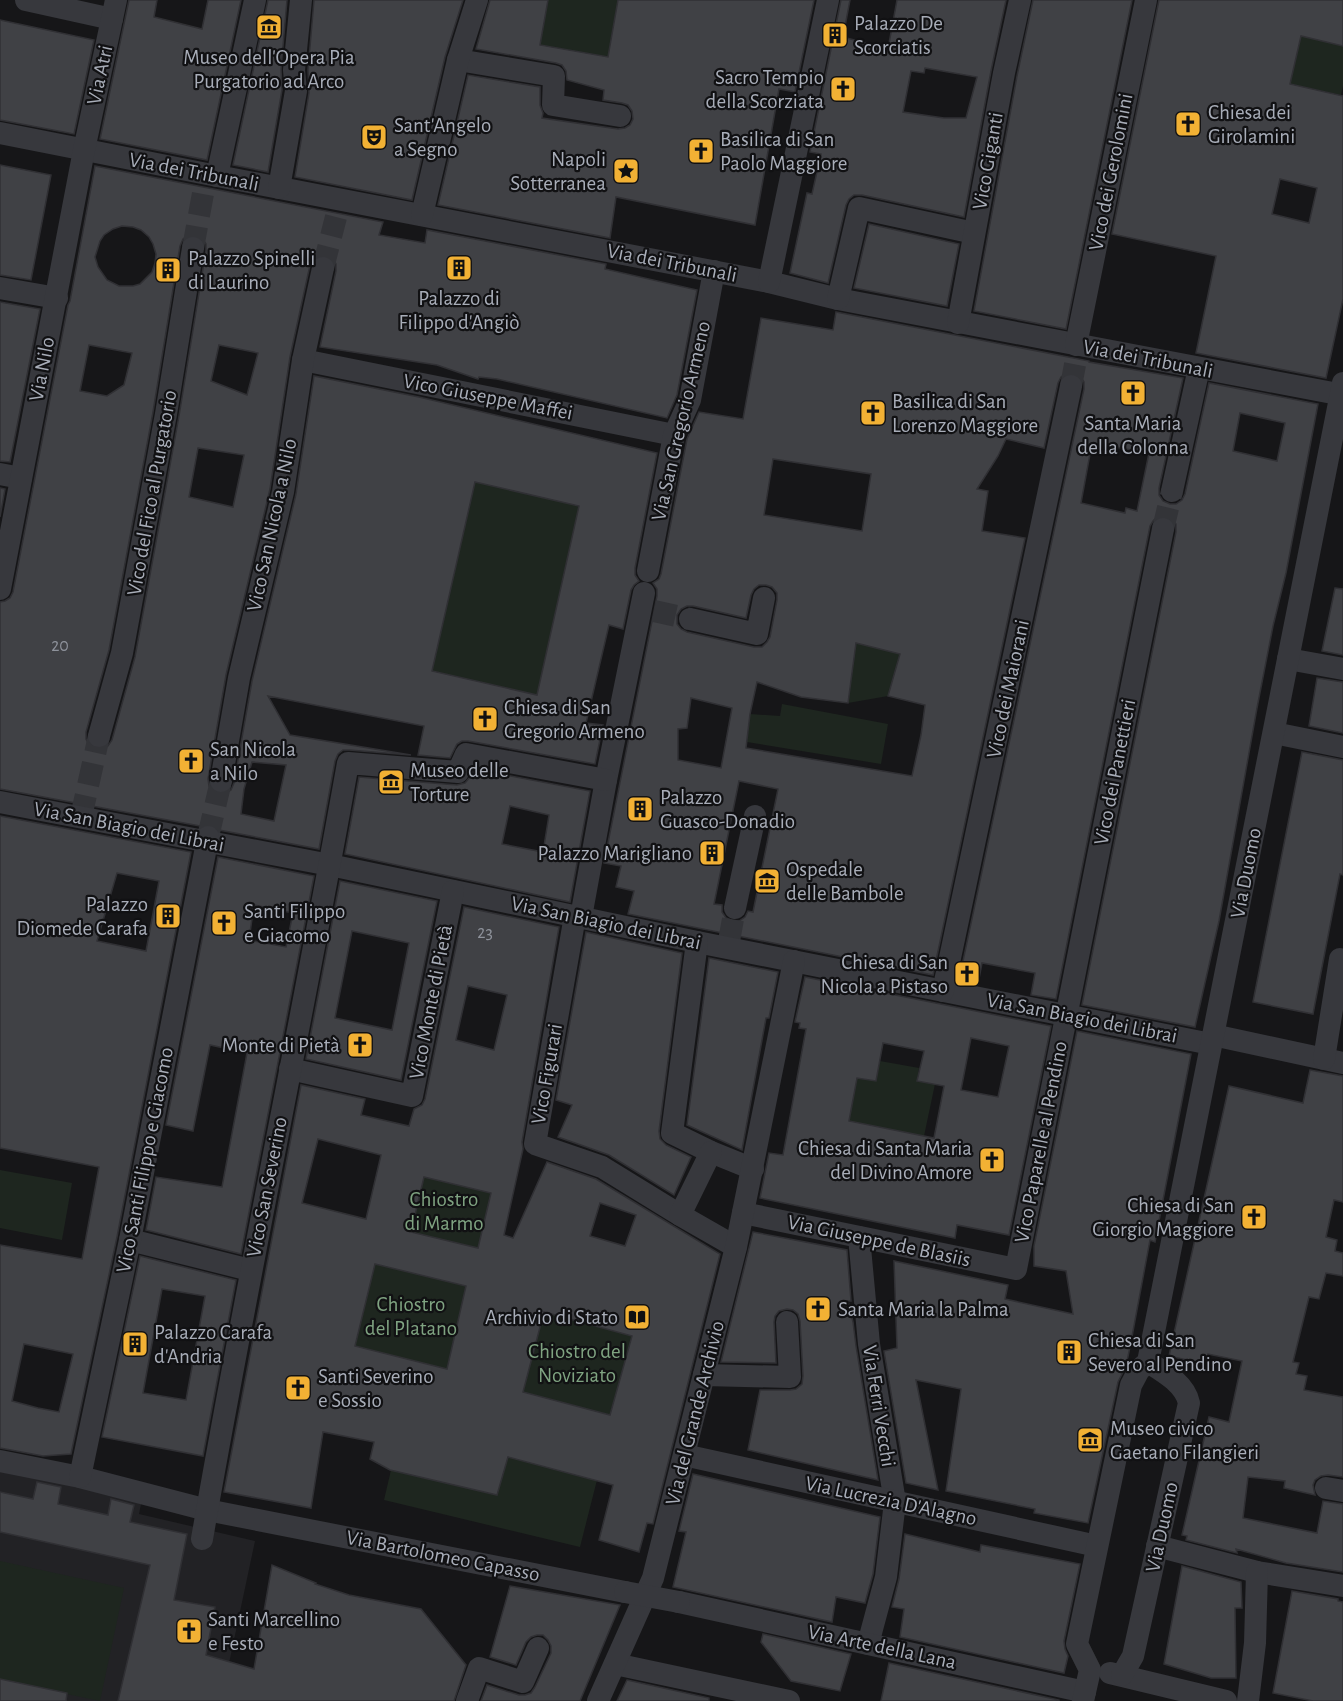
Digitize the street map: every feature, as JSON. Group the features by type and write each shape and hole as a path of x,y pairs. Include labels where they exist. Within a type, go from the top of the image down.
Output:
{"street":[{"path":"26,0 114,10"},
{"path":"209,180 255,0"},
{"path":"279,188 296,91 294,70 301,0"},
{"path":"422,215 458,60 477,0"},
{"path":"769,282 828,0"},
{"name":"Vico Giganti","path":"958,322 1004,73 1020,0"},
{"name":"Vico dei Gerolomini","path":"1078,348 1146,0"},
{"name":"Via Atri","path":"84,150 114,10"},
{"path":"458,60 554,76 553,105 620,116"},
{"name":"Via dei Tribunali","path":"0,133 84,150 209,180 279,188 338,208 422,215 769,282 838,299 1078,348 1342,391"},
{"name":"Via Nilo","path":"0,589 10,476 57,298 84,150"},
{"path":"838,299 860,208 974,233"},
{"name":"Vico del Fico al Purgatorio","path":"99,736 127,630 193,248"},
{"name":"Vico San Nicola a Nilo","path":"221,781 239,678 282,492 303,360 323,268"},
{"name":"Via San Gregorio Armeno","path":"578,917 647,596 674,435 690,400 714,271"},
{"path":"0,288 57,298"},
{"name":"Vico Giuseppe Maffei","path":"303,360 674,435"},
{"path":"1172,491 1199,369"},
{"name":"Vico dei Maiorani","path":"943,991 1071,386"},
{"name":"Via Duomo","path":"1090,1670 1077,1644 1131,1385 1139,1370 1148,1362 1342,391"},
{"name":"Vico dei Panettieri","path":"1067,1015 1163,529"},
{"path":"690,619 757,634 764,598"},
{"path":"1288,658 1343,669"},
{"path":"1274,733 1343,747"},
{"name":"Vico San Severino","path":"202,1539 250,1270 348,763 458,772 466,754 606,780"},
{"name":"Via San Biagio dei Librai","path":"0,802 207,839 943,991 1334,1061"},
{"path":"735,908 754,816"},
{"name":"Vico Santi Filippo e Giacomo","path":"80,1478 130,1240 207,839"},
{"name":"Vico Monte di Pietà","path":"290,1069 412,1096 453,891"},
{"name":"Vico Figurari","path":"578,917 559,1005 535,1144 602,1167 680,1215"},
{"path":"697,942 672,1133 753,1169 794,961"},
{"path":"1334,1061 1340,960"},
{"name":"Vico Paparelle al Pendino","path":"1016,1269 1067,1015"},
{"path":"711,1152 680,1215 736,1247"},
{"name":"Via del Grande Archivio","path":"598,1701 653,1578 736,1247 753,1169"},
{"name":"Via Giuseppe de Blasiis","path":"743,1213 1016,1269"},
{"name":"Via Ferri Vecchi","path":"859,1237 869,1344 895,1502 886,1577 868,1644"},
{"path":"130,1240 250,1270"},
{"path":"704,1375 790,1377 787,1322"},
{"name":"Via Duomo","path":"1122,1675 1133,1656 1189,1403 1187,1394 1178,1384 1148,1362"},
{"name":"Via Lucrezia D'Alagno","path":"684,1455 1098,1546"},
{"name":"Via Bartolomeo Capasso","path":"0,1461 80,1478 207,1510 679,1602"},
{"path":"1157,1546 1257,1572 1343,1587"},
{"path":"1248,1701 1255,1643 1257,1572"},
{"name":"Via Arte della Lana","path":"679,1602 868,1644 1084,1697"},
{"path":"467,1701 479,1668 524,1682 538,1648"},
{"path":"615,1664 781,1700"},
{"path":"1084,1697 1090,1670 1122,1675 1226,1701"}],"shaded area":[{"path":"0,1467 142,1499 139,1514 255,1541 221,1701 0,1701"}],"green space":[{"path":"548,0 618,0 608,57 540,45"},
{"path":"1301,36 1343,46 1341,95 1290,84"},
{"path":"475,482 579,506 537,695 432,671"},
{"path":"856,643 900,654 888,696 848,703"},
{"path":"782,704 888,724 881,764 747,742 750,714 780,716"},
{"path":"880,1061 919,1068 917,1081 935,1084 924,1136 849,1121 857,1078 876,1081"},
{"path":"0,1170 72,1183 62,1240 0,1228"},
{"name":"Chiostro di Marmo","path":"424,1177 491,1193 478,1248 411,1232"},
{"name":"Chiostro del Platano","path":"375,1264 467,1286 447,1369 355,1346"},
{"name":"Chiostro del Noviziato","path":"544,1312 632,1336 610,1415 523,1392"},
{"path":"508,1457 597,1480 580,1547 384,1500 391,1470 497,1495"},
{"path":"0,1561 124,1588 100,1701 0,1680"}],"building":[{"path":"129,0 157,0 154,17 202,29 208,0 241,0 207,160 100,139"},
{"path":"268,0 287,0 281,69 282,90 268,172 233,165"},
{"path":"314,0 463,0 445,57 412,200 295,177 309,93 308,70"},
{"path":"490,0 548,0 540,45 608,57 618,0 814,0 795,92 779,89 755,225 616,197 610,238 438,205 468,75 540,87 542,118 618,129 630,125 633,119 628,105 603,100 604,90 567,80 566,71 562,65 476,49"},
{"path":"841,0 850,0 843,37 888,49 897,0 1006,0 964,217 854,195 846,205 828,283 790,273 807,193 812,194 821,154 810,152","holes":["925,68 977,77 966,118 944,118 903,112 911,71 924,73"]},
{"path":"1033,0 1132,0 1066,329 974,311"},
{"path":"1159,0 1343,0 1343,46 1301,36 1290,84 1343,96 1343,299 1326,378 1196,353 1216,256 1112,234","holes":["1280,179 1317,188 1309,223 1272,214"]},
{"path":"0,20 94,40 74,134 0,120"},
{"path":"0,165 51,175 31,280 0,275"},
{"path":"95,166 383,222 379,235 425,243 427,230 606,264 605,269 697,290 677,395 667,418 497,379 479,377 478,379 437,365 320,347 336,264 326,255 319,255 313,259 290,357 270,489 226,675 208,779 212,791 219,794 231,790 234,783 252,681 296,494 314,376 419,397 657,453 635,568 635,575 639,581 631,590 623,629 609,625 586,723 603,725 595,764 468,741 457,744 450,758 418,755 424,726 268,696 290,735 411,755 349,750 343,750 338,754 319,849 219,830 210,824 200,826 0,789 0,602 10,598 13,592","holes":["122,226 133,227 141,230 153,244 156,254 155,263 152,272 140,284 119,286 107,280 98,267 95,257 100,241 113,229","189,235 202,238 206,244 179,416 135,657 112,740 108,746 96,749 89,745 86,732 109,650 153,412 183,239","89,345 132,353 124,385 107,396 80,391","219,345 258,353 247,395 211,381","198,448 244,455 233,507 189,497","475,482 579,506 537,695 432,671","252,762 286,765 274,821 241,814 244,789"]},
{"path":"869,224 959,244 947,306 854,288"},
{"path":"0,302 40,309 10,462 0,461"},
{"path":"836,312 1089,362 1183,378 1159,488 1159,495 1163,501 1170,504 1176,504 1182,500 1185,494 1209,383 1318,404 1286,573 1257,708 1219,921 1195,1027 1082,1005 1176,532 1176,524 1166,516 1158,516 1150,526 1056,999 1031,995 1035,973 982,963 978,984 959,980 1084,389 1084,382 1080,376 1073,373 1067,373 1061,377 1058,383 1044,448 1006,439 977,489 988,491 982,531 1025,538 933,975 628,914 634,891 616,887 621,866 604,863 657,596 657,589 653,583 659,579 661,574 687,439 699,412 743,419 761,318 833,330","holes":["1240,413 1285,423 1277,461 1233,451","1092,443 1149,453 1137,511 1126,508 1125,513 1081,503","773,459 871,474 862,531 764,515","759,585 772,587 777,593 770,637 762,647 687,632 677,624 677,615 687,606 746,618 751,595","856,643 900,654 888,696 925,705 912,776 746,748 757,682 801,697 848,703","691,698 732,708 721,768 678,760 678,729 687,728","739,781 778,789 753,912 748,911 745,917 739,921 733,921 726,918 722,912 722,905 714,904"]},
{"path":"0,488 5,489 0,517"},
{"path":"1335,588 1343,589 1343,655 1322,651"},
{"path":"1317,678 1343,682 1343,733 1309,726"},
{"path":"1302,752 1343,760 1343,875 1340,874 1313,1014 1253,1002"},
{"path":"474,769 590,791 570,902 345,854 359,777 457,785 465,783","holes":["510,806 549,815 543,852 502,844"]},
{"path":"0,816 191,852 117,1237 71,1454 43,1456 0,1448 0,1245 82,1259 99,1167 0,1148","holes":["117,873 159,881 146,951 97,941","24,1344 73,1354 59,1412 12,1401"]},
{"path":"218,857 314,876 241,1254 146,1230 156,1177 222,1187 247,1053 210,1045 193,1131 166,1125","holes":["254,905 293,913 286,947 249,940"]},
{"path":"340,881 437,901 401,1080 306,1059","holes":["352,931 409,943 392,1030 335,1018"]},
{"name":"Archivio di Stato","path":"464,907 559,927 522,1142 523,1149 504,1235 513,1238 547,1162 596,1179 720,1254 653,1524 647,1523 639,1552 599,1540 613,1485 508,1457 497,1495 390,1470 370,1459 374,1442 323,1432 311,1508 224,1492 301,1085 365,1099 361,1115 409,1126 414,1109 422,1105","holes":["468,986 507,995 494,1050 456,1040","318,1139 381,1155 366,1219 302,1203","424,1177 491,1193 478,1248 411,1232","600,1203 636,1215 625,1246 590,1236","375,1264 466,1286 447,1369 355,1346","544,1312 632,1336 610,1415 523,1392"]},
{"path":"586,932 682,953 659,1131 660,1139 666,1145 691,1157 674,1195 609,1155 558,1137 572,1105 556,1100"},
{"path":"709,958 778,972 769,1018 766,1018 742,1150 687,1125"},
{"path":"805,977 1051,1026 1009,1235 957,1225 955,1238 760,1198 769,1153 783,1155 806,1029 799,1028 800,1023 795,1022","holes":["971,1038 1009,1046 998,1097 961,1090","883,1043 924,1051 917,1081 944,1086 934,1138 849,1121 857,1078 876,1081"]},
{"path":"1077,1031 1191,1054 1155,1242 1150,1240 1126,1366 1118,1382 1088,1523 1034,1513 1035,1509 946,1491 961,1389 916,1380 938,1490 906,1483 884,1351 897,1348 894,1261 1008,1285 1005,1299 1073,1314 1066,1271 1034,1266 1034,1246"},
{"path":"1310,1070 1343,1076 1343,1202 1334,1200 1326,1237 1337,1240 1335,1251 1343,1253 1343,1276 1326,1273 1319,1299 1309,1297 1293,1362 1299,1363 1296,1374 1307,1376 1304,1390 1343,1397 1343,1477 1321,1476 1315,1480 1313,1485 1315,1495 1284,1488 1285,1481 1248,1477 1243,1518 1317,1533 1323,1501 1343,1504 1343,1572 1286,1563 1236,1549 1237,1553 1186,1540 1187,1536 1182,1535 1209,1417 1229,1422 1242,1361 1208,1354 1205,1364 1169,1356 1229,1086 1303,1103"},
{"path":"753,1232 847,1250 851,1301 848,1301 878,1480 748,1450 760,1390 796,1389 802,1384 803,1376 800,1321 798,1314 793,1310 779,1311 775,1316 776,1363 721,1362"},
{"name":"Palazzo Carafa d'Andria","path":"140,1256 236,1280 203,1456 102,1437","holes":["162,1289 205,1296 186,1400 143,1393"]},
{"path":"693,1474 880,1517 873,1574 865,1603 836,1597 832,1622 673,1587 686,1532 679,1531"},
{"path":"37,1482 61,1487 58,1504 108,1515 111,1499 134,1505 130,1522 187,1534 174,1600 215,1607 206,1655 254,1669 272,1565 315,1584 349,1595 421,1609 466,1665 454,1701 118,1701 150,1565 0,1532 0,1492 33,1499"},
{"path":"905,1534 980,1552 981,1545 1080,1564 1064,1641 1068,1656 1064,1673 900,1637 904,1609 892,1607 899,1579"},
{"path":"1182,1566 1241,1582 1242,1608 1235,1608 1236,1678 1211,1678 1164,1664"},
{"path":"510,1586 620,1605 580,1701 481,1701 487,1685 519,1695 531,1693 551,1653 548,1640 543,1635 537,1635 526,1642 516,1665 490,1657"},
{"path":"1292,1591 1338,1599 1343,1602 1343,1701 1313,1701 1273,1693"},
{"path":"763,1634 851,1654 840,1691 791,1681 761,1642"},
{"path":"889,1663 1059,1700 1059,1701 881,1701"},
{"path":"0,1679 67,1693 66,1701 0,1701"},
{"path":"627,1680 709,1698 709,1701 617,1701"}],"tunnel":[{"path":"193,248 204,188"},
{"path":"323,268 336,217"},
{"path":"1071,386 1077,354"},
{"path":"1163,529 1172,491"},
{"path":"654,611 690,619"},
{"path":"81,817 99,736"},
{"path":"208,837 221,781"},
{"path":"729,941 735,908"}],"place":[{"name":"Museo dell'Opera Pia Purgatorio ad Arco","path":"269,27"},
{"name":"Palazzo De Scorciatis","path":"835,35"},
{"name":"Sacro Tempio della Scorziata","path":"843,89"},
{"name":"Chiesa dei Girolamini","path":"1188,124"},
{"name":"Sant'Angelo a Segno","path":"374,137"},
{"name":"Basilica di San Paolo Maggiore","path":"701,151"},
{"name":"Napoli Sotterranea","path":"626,171"},
{"name":"Palazzo di Filippo d'Angiò","path":"459,268"},
{"name":"Palazzo Spinelli di Laurino","path":"168,270"},
{"name":"Santa Maria della Colonna","path":"1133,393"},
{"name":"Basilica di San Lorenzo Maggiore","path":"873,413"},
{"name":"Chiesa di San Gregorio Armeno","path":"485,719"},
{"name":"San Nicola a Nilo","path":"191,761"},
{"name":"Museo delle Torture","path":"391,782"},
{"name":"Palazzo Guasco-Donadio","path":"640,809"},
{"name":"Palazzo Marigliano","path":"712,853"},
{"name":"Ospedale delle Bambole","path":"767,881"},
{"name":"Palazzo Diomede Carafa","path":"168,916"},
{"name":"Santi Filippo e Giacomo","path":"224,923"},
{"name":"Chiesa di San Nicola a Pistaso","path":"967,974"},
{"name":"Monte di Pietà","path":"360,1045"},
{"name":"Chiesa di Santa Maria del Divino Amore","path":"992,1160"},
{"name":"Chiesa di San Giorgio Maggiore","path":"1254,1217"},
{"name":"Santa Maria la Palma","path":"818,1309"},
{"name":"Archivio di Stato","path":"637,1317"},
{"name":"Palazzo Carafa d'Andria","path":"135,1344"},
{"name":"Chiesa di San Severo al Pendino","path":"1069,1352"},
{"name":"Santi Severino e Sossio","path":"298,1388"},
{"name":"Museo civico Gaetano Filangieri","path":"1090,1440"},
{"name":"Santi Marcellino e Festo","path":"189,1631"}]}
